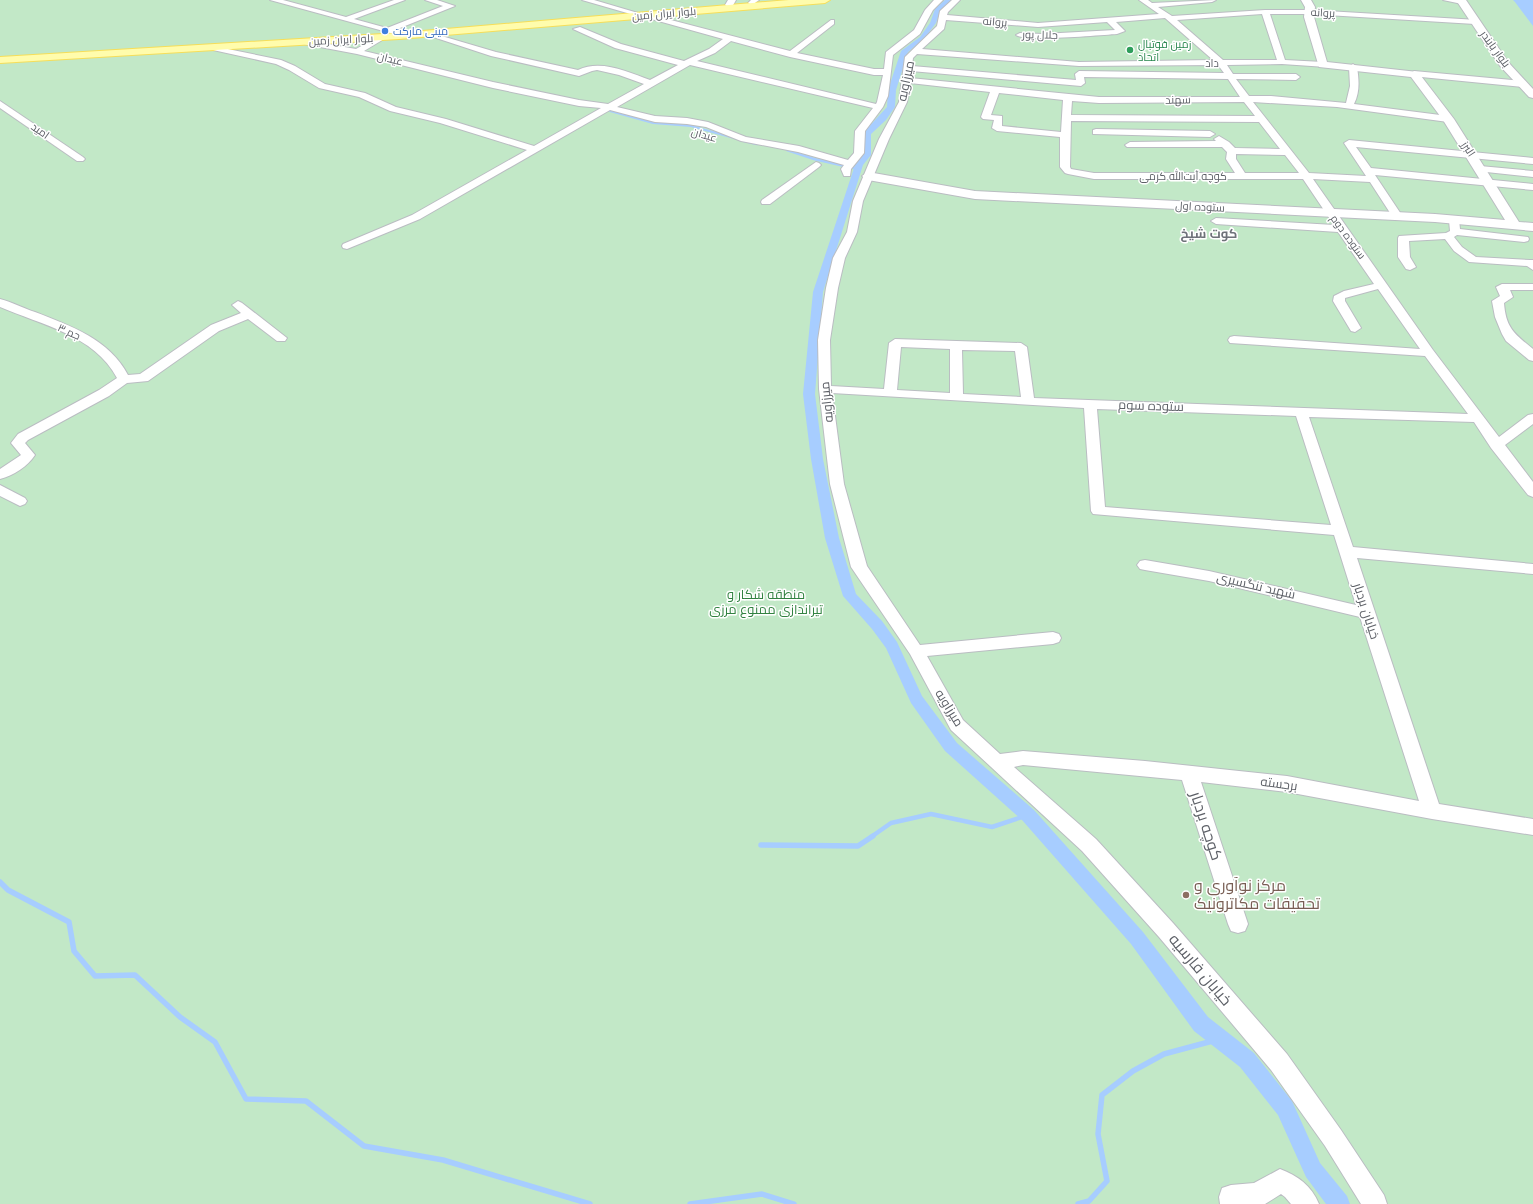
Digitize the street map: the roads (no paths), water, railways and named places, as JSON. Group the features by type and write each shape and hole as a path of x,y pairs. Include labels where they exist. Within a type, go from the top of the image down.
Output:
{"main road":[{"name":"بلوار ایران زمین","path":"0,56 389,33 634,13 730,2 781,0"},
{"name":"بلوار ایران زمین","path":"0,60 304,42 389,33 428,34 825,0"}],"street":[{"path":"274,0 346,19 389,33"},
{"path":"346,19 401,0"},
{"name":"عیدان","path":"357,52 389,33 451,6 429,0"},
{"path":"586,0 634,13"},
{"path":"849,169 859,153 857,141 859,132 879,107 887,88 889,54 912,38 922,26 931,6 938,0"},
{"name":"میرزاویه","path":"956,0 944,11 944,24 909,57 903,102 865,176 852,232 839,258 833,285 824,340 825,389 837,484 859,567 916,651 957,725 996,762"},
{"path":"1147,3 1212,0"},
{"path":"1306,0 1310,7 1309,17 1323,65"},
{"path":"1447,0 1461,1"},
{"name":"بلوار بایندر","path":"1461,1 1504,64 1528,84"},
{"name":"ستوده دوم","path":"1147,3 1169,17 1221,63 1246,99 1306,176 1342,230 1383,285 1476,418 1533,492"},
{"path":"1265,12 1282,62"},
{"name":"پروانه","path":"944,24 1038,25 1265,12 1310,12 1475,22"},
{"path":"647,15 728,40 790,55 874,72 888,72"},
{"name":"جلال پور","path":"1012,34 1042,36 1121,30 1109,20"},
{"path":"790,55 831,22"},
{"path":"577,29 618,46 879,107"},
{"path":"428,34 494,54 579,73 590,68 597,68 623,74 652,84"},
{"path":"347,246 416,217 687,63 712,51 728,40"},
{"name":"عیدان","path":"304,42 357,52 562,100 611,107 655,119 687,121 708,125 744,139 799,149 849,169"},
{"path":"213,48 278,62 292,68 322,86 362,95 393,109 443,121 536,150"},
{"name":"داد","path":"914,51 1079,64 1282,62 1353,67 1414,75 1528,84"},
{"name":"بلوار بایندر","path":"1515,62 1533,95"},
{"path":"1125,64 1139,100"},
{"path":"1350,104 1354,95 1355,81 1353,67"},
{"path":"1081,83 1079,74 1132,81 1231,76 1296,77"},
{"name":"البرز","path":"1414,75 1448,119 1472,154 1515,226"},
{"path":"887,88 905,82 1081,83 1093,86 1099,100"},
{"name":"سهند","path":"905,82 1099,100 1246,99 1350,104 1448,119"},
{"path":"995,90 986,117 999,118 997,128 1065,135"},
{"name":"کوچه آیت‌الله کرمی","path":"1068,98 1065,135 1065,167 1068,171 1078,174 1094,176 1242,177 1370,175 1488,182 1533,187"},
{"name":"عیدان","path":"562,100 566,106 644,126 682,129 701,134"},
{"name":"امید","path":"0,104 80,159"},
{"path":"1067,118 1262,120"},
{"path":"1205,120 1210,134 1229,148 1231,159 1242,177"},
{"path":"1096,132 1210,134"},
{"name":"عیدان","path":"713,138 794,157 820,166 766,202"},
{"path":"1398,217 1349,143 1533,161"},
{"path":"1130,145 1229,148 1287,152"},
{"path":"836,171 849,169 865,176"},
{"path":"1480,169 1533,174"},
{"name":"ستوده اول","path":"865,176 975,195 1398,217 1452,229 1515,226 1533,228"},
{"path":"1216,221 1342,230"},
{"path":"1452,229 1458,249 1473,260 1530,263 1533,267"},
{"path":"1410,267 1404,257 1403,238 1452,229 1524,239"},
{"path":"1355,328 1339,301 1340,296 1383,285"},
{"path":"1533,287 1502,287 1507,298 1498,301 1498,313 1512,340 1528,347 1533,358"},
{"name":"جم ۳","path":"0,303 64,328 90,342 111,358 124,379"},
{"path":"238,305 281,338"},
{"path":"0,475 23,461 28,455 18,443 23,437 104,393 124,379 143,378 215,328 249,314"},
{"path":"1234,340 1429,352"},
{"path":"890,394 895,343 1021,347 1028,400"},
{"path":"956,346 957,397"},
{"name":"ستوده سوم","path":"825,389 890,394 1090,404 1476,418"},
{"path":"1090,404 1098,511 1340,530"},
{"name":"خیابان بردبار","path":"1301,412 1432,811"},
{"path":"1496,445 1533,418"},
{"path":"0,490 20,501"},
{"path":"1347,552 1533,569"},
{"name":"شهید تنگسیری","path":"1145,565 1209,576 1367,613"},
{"path":"916,651 1053,638"},
{"name":"برجسته","path":"996,762 1023,758 1189,773 1287,784 1432,811 1533,827"},
{"name":"خیابان فارسیه","path":"996,762 1089,845 1176,942 1279,1062 1333,1138 1375,1204"},
{"name":"کوچه بردبار","path":"1189,773 1238,924"},
{"path":"1232,1204 1231,1197 1257,1195 1280,1181 1294,1188 1307,1204"}],"water":[{"path":"1513,0 1533,0 1533,26 1515,2"}],"waterway":[{"path":"949,0 937,10 933,23 922,38 905,51 899,65 892,90 891,107 883,118 867,133 867,155 859,165 818,292 809,394 817,459 832,538 850,596 877,625 892,646 916,699 951,747 1028,815 1137,938 1201,1024 1247,1060 1285,1108 1313,1170 1339,1204"},
{"path":"610,111 653,123 691,126 745,141"},
{"path":"740,140 757,144"},
{"path":"787,150 814,159 858,169"},
{"path":"871,837 891,823 931,814 992,827 1028,815"},
{"path":"761,845 858,846 873,836"},
{"path":"0,882 8,890 69,922 74,951 95,976 135,975 180,1017 215,1042 246,1099 306,1101 364,1146 443,1160 590,1204"},
{"path":"1078,1204 1089,1201 1107,1181 1098,1134 1102,1095 1133,1071 1164,1054 1220,1039"},
{"path":"690,1204 762,1194 794,1204"}],"place":[{"name":"مینی مارکت","path":"385,31"},
{"name":"زمین فوتبال اتحاد","path":"1130,50"},
{"name":"مرکز نوآوری و تحقیقات مکاترونیک","path":"1186,895"}],"district":[{"name":"کوت شیخ","path":"1209,234"}],"park label":[{"name":"منطقه شکار و تیراندازی ممنوع مرزی","path":"766,602"}]}
